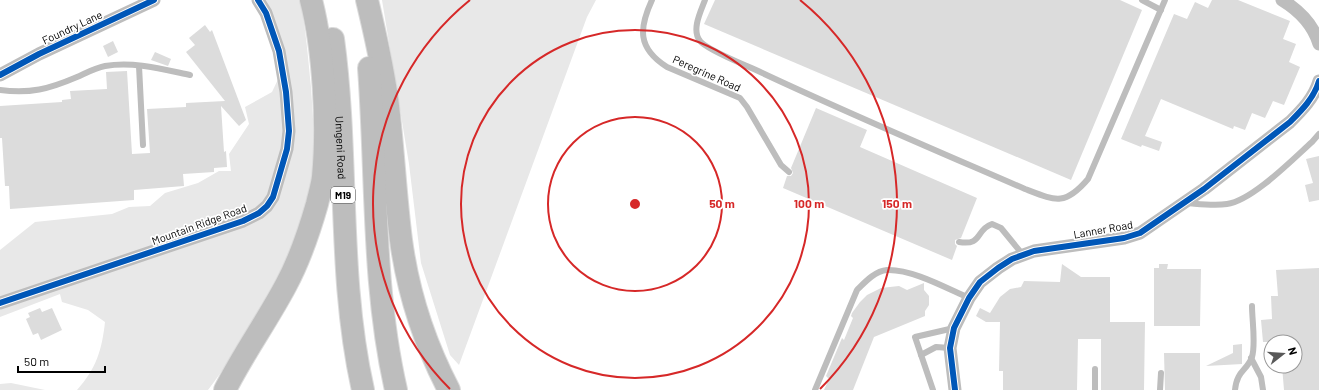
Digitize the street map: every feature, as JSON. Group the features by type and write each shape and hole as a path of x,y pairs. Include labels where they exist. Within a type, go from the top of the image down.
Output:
{"highway":[{"path":"225,390 286,285 308,237 323,178 325,131 322,73 316,19 311,0"},
{"name":"Umgeni Road","path":"326,0 337,72 345,267 354,354 363,390"},
{"path":"359,0 366,40 371,97 378,256 383,315 389,360 396,390"},
{"path":"367,0 379,51 387,99 402,241 409,283 424,331 449,390"}],"street":[{"name":"Foundry Lane","path":"0,75 38,54 154,0"},
{"name":"Mountain Ridge Road","path":"0,303 243,221 267,206 273,197 287,149 289,113 279,51 266,13 258,0"},
{"path":"1282,0 1293,7 1307,20 1317,36 1319,44"},
{"name":"Lanner Road","path":"956,390 950,348 954,328 969,298 980,282 998,268 1023,254 1034,251 1124,238 1140,233 1185,202 1290,122 1303,109 1316,91 1319,81"}],"lane":[{"name":"Peregrine Road","path":"652,0 643,22 642,35 648,50 656,60 667,67 740,98 747,107 781,165 789,172"},
{"path":"705,0 696,27 699,40 704,45 802,92 1026,189 1058,200 1071,196 1088,179 1165,0"},
{"path":"1142,0 1161,10"},
{"path":"0,90 20,93 33,92 49,88 103,66 139,66 190,75"},
{"path":"139,66 143,144"},
{"path":"1185,202 1228,204 1238,201 1259,188 1312,142 1319,134"},
{"path":"959,242 969,244 974,242 988,226 992,224 1001,228 1023,254"},
{"path":"815,390 857,290 870,277 886,270 907,272 969,298"},
{"path":"1235,390 1240,373 1251,358 1253,351 1252,306"},
{"path":"933,390 915,337 954,328"},
{"path":"921,355 936,347 950,348"},
{"path":"1251,358 1261,377 1264,390"},
{"path":"1095,369 1095,390"},
{"path":"1160,390 1161,373"}],"shaded area":[{"path":"258,0 300,0 309,65 314,134 313,170 305,208 284,263 256,318 208,390 77,390 84,382 97,359 105,322 88,310 62,302 60,294 0,317 0,250 35,222 112,214 129,207 150,206 165,193 198,183 219,171 231,171 229,154 249,124 245,107 272,92 282,71"},
{"path":"382,0 596,0 587,17 459,365 450,355 421,263 409,164"},
{"path":"11,383 45,390 0,390 0,384"}],"building":[{"path":"715,0 1120,0 1142,10 1071,180 704,24"},
{"path":"1212,0 1238,0 1290,21 1283,39 1296,44 1289,62 1300,67 1284,105 1273,101 1265,118 1252,113 1245,130 1234,126 1233,129 1161,99 1145,136 1162,142 1159,151 1142,145 1141,147 1121,139 1174,14 1187,19 1195,2 1208,8"},
{"path":"205,25 210,32 212,30 246,120 239,126 221,106 224,152 226,151 227,167 214,168 214,172 183,174 184,186 134,190 134,200 10,209 9,186 5,186 2,138 0,138 0,106 62,102 62,100 71,99 70,91 107,89 106,72 127,71 132,154 150,153 147,109 186,107 186,103 225,101 186,52 195,45 189,38"},
{"path":"113,41 118,52 108,57 103,46"},
{"path":"155,52 171,59 168,66 151,60"},
{"path":"816,108 867,130 860,147 977,198 961,238 955,240 955,244 957,246 952,260 783,188 787,176 791,176 793,173 791,168"},
{"path":"1319,156 1319,200 1309,202 1305,185 1313,183 1306,159"},
{"path":"1062,264 1081,277 1110,277 1110,322 1145,322 1144,390 1101,390 1101,339 1078,339 1077,390 1003,390 1003,371 999,371 1000,322 986,322 976,316 980,308 990,313 1000,297 1010,289 1021,287 1024,281 1060,282"},
{"path":"1159,264 1168,264 1167,269 1201,269 1200,326 1154,326 1154,268 1159,268"},
{"path":"1319,268 1319,390 1284,390 1283,374 1303,374 1303,334 1263,334 1263,342 1261,320 1272,319 1271,296 1278,296 1276,270"},
{"path":"924,283 924,290 929,296 929,305 925,311 925,316 874,337 853,390 824,390 829,379 826,376 842,338 844,340 853,318 851,316 852,313 860,302 867,295 881,288 899,286 907,290"},
{"path":"40,308 42,312 52,308 62,330 41,340 38,333 33,335 26,319 30,317 28,313"},
{"path":"1242,344 1242,364 1206,366 1233,353 1233,345"},
{"path":"1164,353 1200,353 1200,390 1165,390"}],"cycle path":[{"path":"0,75 39,54 154,0"},
{"path":"0,303 243,221 259,213 267,206 273,197 287,149 289,131 286,92 279,51 266,13 258,0"},
{"path":"955,390 950,348 954,328 969,298 980,282 1012,259 1034,251 1124,238 1140,233 1204,189 1290,122 1311,98 1319,81"}]}
